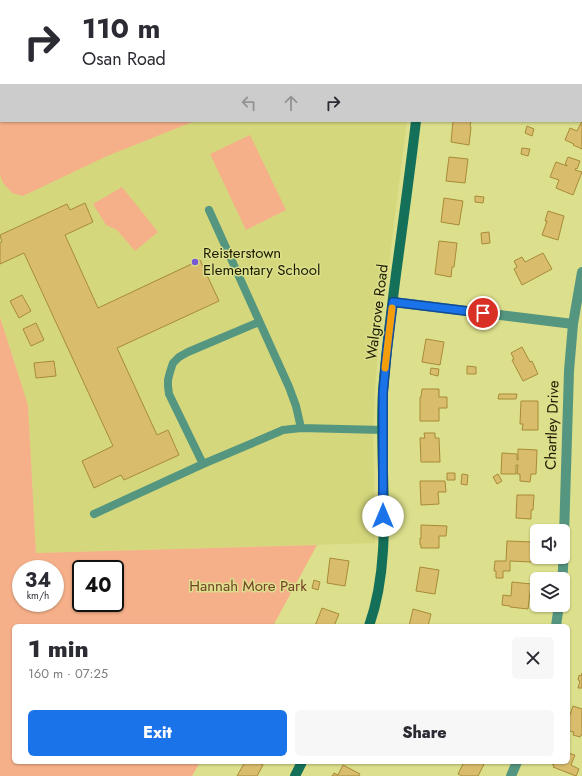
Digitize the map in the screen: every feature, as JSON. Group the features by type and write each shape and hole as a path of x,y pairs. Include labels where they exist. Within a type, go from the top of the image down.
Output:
{"street":[{"name":"Walgrove Road","path":"370,624 380,581 384,545 383,393 387,350 416,122"},
{"name":"Chartley Drive","path":"563,572 569,371 582,272"},
{"path":"393,302 574,324"},
{"path":"556,624 558,612"},
{"path":"295,776 301,764"},
{"path":"511,776 516,764"}],"lane":[{"path":"209,210 296,406 301,428"},
{"path":"203,464 169,394 168,380 173,363 179,357 188,352 259,322"},
{"path":"94,514 203,464 283,430 301,428 383,430"}],"shaded area":[{"name":"Reisterstown Elementary School","path":"0,122 407,122 379,342 375,388 373,430 375,543 36,553 28,405 0,317"}],"green space":[{"path":"0,122 192,122 107,156 23,196 12,193 3,183 0,175"},
{"path":"250,135 286,210 246,230 210,154"},
{"path":"122,187 158,232 135,251 117,230 106,225 93,204"},
{"name":"Hannah More Park","path":"0,317 28,405 36,553 317,545 274,624 12,624 12,764 199,764 192,776 0,776"}],"building":[{"path":"453,122 471,122 469,145 451,142"},
{"path":"582,122 582,149 565,140 570,128 577,131"},
{"path":"527,126 534,129 532,136 525,133"},
{"path":"522,148 530,149 528,156 521,154"},
{"path":"449,157 468,159 465,183 446,181"},
{"path":"568,157 580,161 577,169 576,168 575,170 582,172 573,195 556,188 559,180 550,177 556,162 567,166 565,164"},
{"path":"475,196 484,197 483,203 475,202"},
{"path":"444,198 463,201 459,225 441,222"},
{"path":"85,203 93,222 65,235 98,308 200,260 219,301 117,348 157,435 168,430 179,455 124,480 121,475 94,488 82,461 113,446 24,253 0,264 0,243 2,242 0,235 67,204 70,210"},
{"path":"548,211 564,216 558,240 542,235 547,221 545,221"},
{"path":"489,232 490,243 482,244 481,233"},
{"path":"439,241 457,243 454,267 452,267 451,277 435,274"},
{"path":"543,253 552,269 522,285 514,269 517,267 514,261 522,257 525,262"},
{"path":"22,295 31,311 19,318 10,301"},
{"path":"36,323 44,340 31,346 23,329"},
{"path":"426,339 444,342 440,365 422,362"},
{"path":"522,347 530,362 532,361 538,374 523,381 512,360 514,359 511,353"},
{"path":"54,361 56,376 36,378 34,363"},
{"path":"467,366 476,367 476,374 467,374"},
{"path":"431,368 439,369 438,376 430,374"},
{"path":"422,389 439,389 439,397 447,397 447,408 439,408 439,421 420,421 420,397"},
{"path":"499,394 517,394 516,399 498,399"},
{"path":"521,401 538,401 538,430 522,430 523,424 520,424"},
{"path":"424,433 435,433 435,438 439,438 440,462 421,462 420,438 425,438"},
{"path":"518,449 537,450 536,474 531,474 530,482 520,481 520,474 517,474 518,465 516,465 516,474 501,474 502,453 517,454 518,460"},
{"path":"447,473 455,473 455,480 447,480"},
{"path":"462,474 468,475 467,485 461,484"},
{"path":"498,474 502,481 497,484 493,477"},
{"path":"420,481 445,481 446,492 438,492 439,504 421,505"},
{"path":"517,495 534,495 531,519 516,518"},
{"path":"421,525 447,526 446,536 439,536 439,548 421,548"},
{"path":"507,541 530,542 530,562 510,561 510,571 503,571 503,578 496,578 496,571 494,571 495,561 506,561"},
{"path":"330,558 349,561 345,586 327,583"},
{"path":"420,567 439,570 435,594 416,591"},
{"path":"314,580 320,582 318,590 312,588"},
{"path":"512,582 530,584 528,609 502,605 503,595 511,596"},
{"path":"322,608 339,614 335,624 316,624"},
{"path":"413,609 431,614 428,624 409,624"},
{"path":"582,673 582,688 578,688 580,681 578,680 579,675 581,676"},
{"path":"573,706 582,709 582,735 580,737 573,735 574,732 570,731 570,715"},
{"path":"570,754 575,755 571,765 579,769 576,776 553,767 554,765 552,764 570,764"},
{"path":"244,764 263,765 257,776 237,776"},
{"path":"463,764 484,764 478,776 462,776 458,774"},
{"path":"343,765 360,774 359,776 332,776 334,773 338,775"}],"slow traffic":[{"path":"385,368 392,308"}],"place":[{"name":"Reisterstown Elementary School","path":"195,262"}],"route":[{"path":"383,516 383,393 393,302 483,313"}]}
